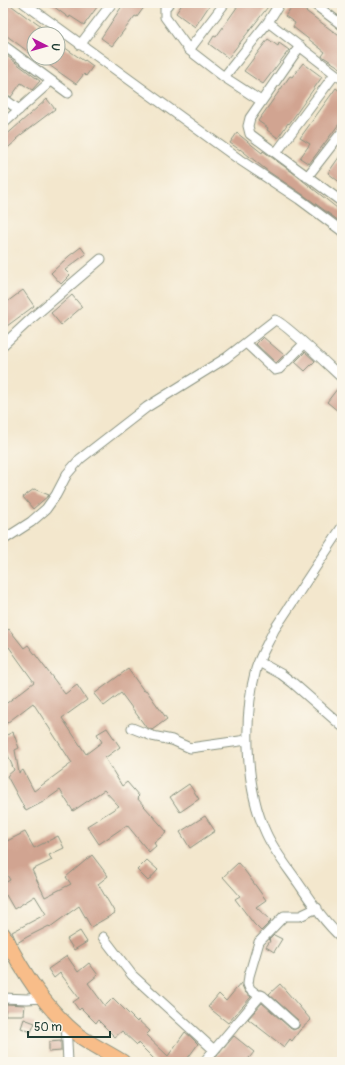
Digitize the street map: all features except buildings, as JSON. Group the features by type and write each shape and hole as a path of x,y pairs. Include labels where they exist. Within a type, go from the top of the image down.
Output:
{"main road":[{"path":"3,934 19,964 42,998 79,1035 123,1062"}],"street":[{"path":"24,3 342,231"},
{"path":"80,44 112,3"},
{"path":"169,3 166,8 165,17 189,50 224,77 261,101"},
{"path":"189,50 225,3"},
{"path":"224,77 268,22 280,3"},
{"path":"313,3 342,25"},
{"path":"268,22 338,77 276,153"},
{"path":"3,45 68,93"},
{"path":"300,46 250,118 249,131 250,134 342,202"},
{"path":"3,124 52,81"},
{"path":"3,98 19,110"},
{"path":"308,176 342,132"},
{"path":"3,345 101,259"},
{"path":"3,540 31,522 46,509 56,495 67,474 80,459 147,407 226,358 276,320 342,378"},
{"path":"246,343 275,370 279,369 304,344"},
{"path":"342,527 274,630 256,668 245,740 256,803 266,833 281,858 316,908 333,930 342,938"},
{"path":"259,662 281,674 293,683 342,726"},
{"path":"132,728 152,736 172,740 190,748 245,740"},
{"path":"294,1024 263,996 259,996 250,989 248,984 254,956 260,941 284,916 300,916 316,908"},
{"path":"103,937 132,975 214,1050"},
{"path":"204,1062 259,996"},
{"path":"3,998 42,998"},
{"path":"66,1023 68,1062"}]}
